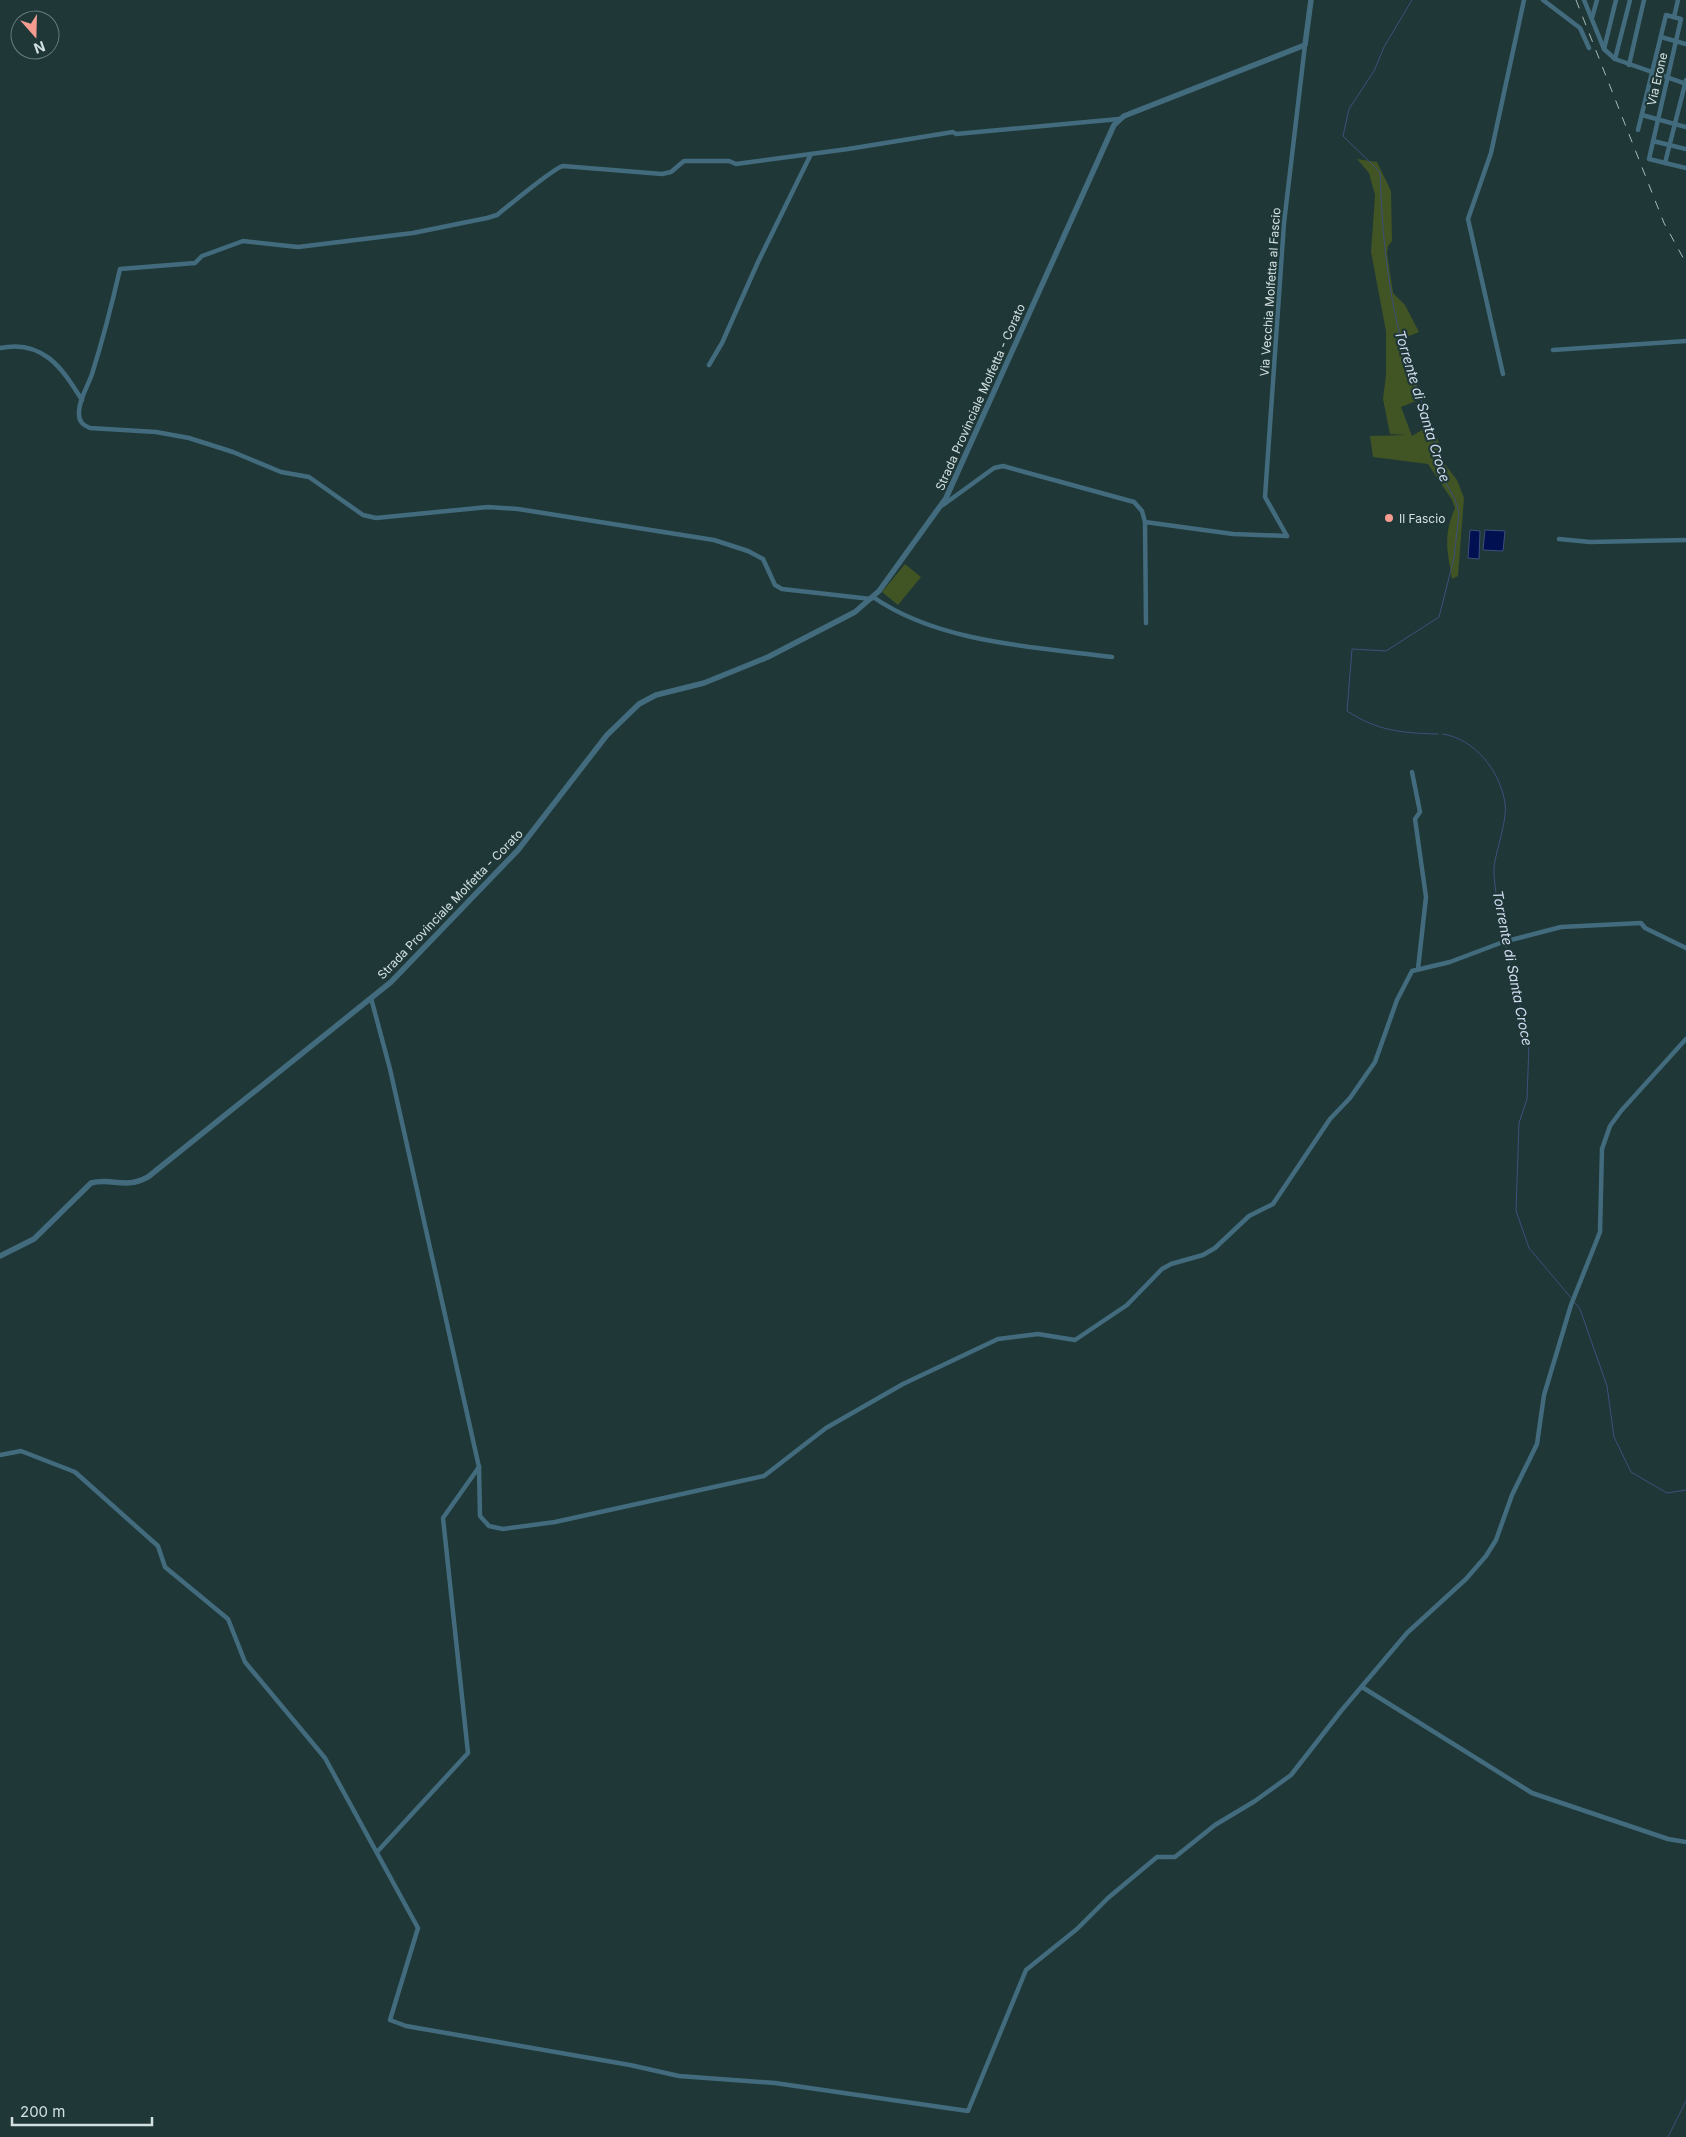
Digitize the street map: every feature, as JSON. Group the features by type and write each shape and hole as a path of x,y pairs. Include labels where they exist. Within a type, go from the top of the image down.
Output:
{"street":[{"path":"1112,657 1043,648 937,628 888,608 873,598 782,589 775,585 770,571 762,559 714,540 518,509 488,507 376,518 362,516 309,477 281,472 233,452 189,438 156,432 90,428 82,424 78,415 105,332 120,268 195,262 202,256 243,240 298,247 413,233 488,218 497,214 548,176 557,167 563,166 662,174 671,172 684,161 729,161 736,164 953,132 956,134 1119,119 1305,45 1311,0"},
{"path":"1503,374 1468,218 1491,153 1524,0"},
{"path":"1543,0 1580,28 1589,48"},
{"path":"1584,0 1604,49 1615,59 1686,83 1665,163 1686,168"},
{"path":"1592,19 1596,0"},
{"path":"1604,49 1616,0"},
{"path":"1615,59 1630,0"},
{"path":"1629,65 1644,0"},
{"path":"1638,130 1666,15 1674,17 1678,0"},
{"name":"Via Erone","path":"1665,163 1649,159 1681,19 1674,17"},
{"path":"1660,37 1686,44"},
{"name":"Via Vecchia Molfetta al Fascio","path":"1145,522 1233,534 1287,536 1265,497 1284,223 1305,45"},
{"path":"1642,115 1686,127"},
{"name":"Strada Provinciale Molfetta - Corato","path":"0,1256 34,1239 91,1183 98,1181 127,1185 148,1177 391,982 518,850 607,736 639,704 656,695 689,688 726,676 768,657 855,612 873,598 942,506 1110,132 1119,119"},
{"path":"1653,141 1686,149"},
{"path":"709,365 811,154"},
{"path":"1554,350 1686,341"},
{"path":"0,348 17,346 38,351 58,364 82,400"},
{"path":"942,506 994,468 1003,466 1134,502 1142,512 1145,522 1146,623"},
{"path":"1559,539 1590,542 1686,540"},
{"path":"1412,772 1420,812 1415,819 1426,898 1418,969"},
{"path":"372,998 479,1467 480,1516 488,1526 503,1529 555,1522 764,1476 826,1428 903,1384 998,1339 1038,1334 1075,1340 1127,1305 1162,1269 1171,1264 1203,1255 1215,1248 1249,1216 1273,1204 1330,1119 1350,1098 1375,1062 1397,1000 1412,972 1418,969 1450,962 1506,941 1561,927 1641,923 1645,928 1686,948"},
{"path":"0,1455 21,1451 75,1472 158,1546 165,1567 228,1619 245,1662 325,1758 418,1928 390,2020 487,2042 630,2065 679,2076 775,2083 968,2111 1026,1970 1077,1929 1108,1898 1157,1857 1175,1857 1215,1825 1255,1801 1291,1775 1408,1633 1471,1573 1486,1556 1496,1540 1512,1495 1536,1444 1544,1395 1571,1305 1600,1232 1602,1149 1610,1126 1620,1110 1686,1039"},
{"path":"376,1852 468,1753 443,1518 479,1467"},
{"path":"1362,1687 1532,1792 1668,1839 1686,1842"}],"green space":[{"path":"1357,159 1377,162 1391,191 1392,241 1388,246 1387,253 1393,293 1405,305 1419,332 1404,338 1421,399 1401,407 1412,436 1430,425 1438,439 1442,461 1457,480 1464,498 1458,576 1452,579 1447,535 1455,508 1452,500 1428,464 1373,457 1370,436 1407,435 1390,434 1383,399 1386,375 1386,331 1371,252 1375,195 1369,173"},
{"path":"905,564 921,577 898,605 882,592"}],"shaded area":[{"path":"1470,530 1480,531 1479,559 1468,558"},
{"path":"1485,530 1505,531 1503,551 1483,550"}],"waterway":[{"name":"Torrente di Santa Croce","path":"1412,0 1384,47 1374,71 1349,109 1343,136 1380,172 1387,266 1400,335 1441,458 1441,475 1455,499 1459,513 1454,558 1439,617 1386,651 1352,649 1347,711 1369,723 1390,730 1438,734"},
{"name":"Torrente di Santa Croce","path":"1443,734 1465,742 1484,758 1492,768 1502,791 1505,803 1505,817 1495,860 1494,874 1505,939"},
{"name":"Torrente di Santa Croce","path":"1505,943 1529,1043 1527,1099 1519,1123 1516,1211 1529,1248 1572,1299"},
{"name":"Torrente di Santa Croce","path":"1574,1302 1580,1309 1607,1386 1614,1437 1631,1472 1667,1493 1686,1490"},
{"name":"Torrente di Santa Croce","path":"1668,2137 1686,2101"}],"railway":[{"path":"1576,0 1664,223 1686,263"}],"place":[{"name":"Il Fascio","path":"1389,518"}]}
